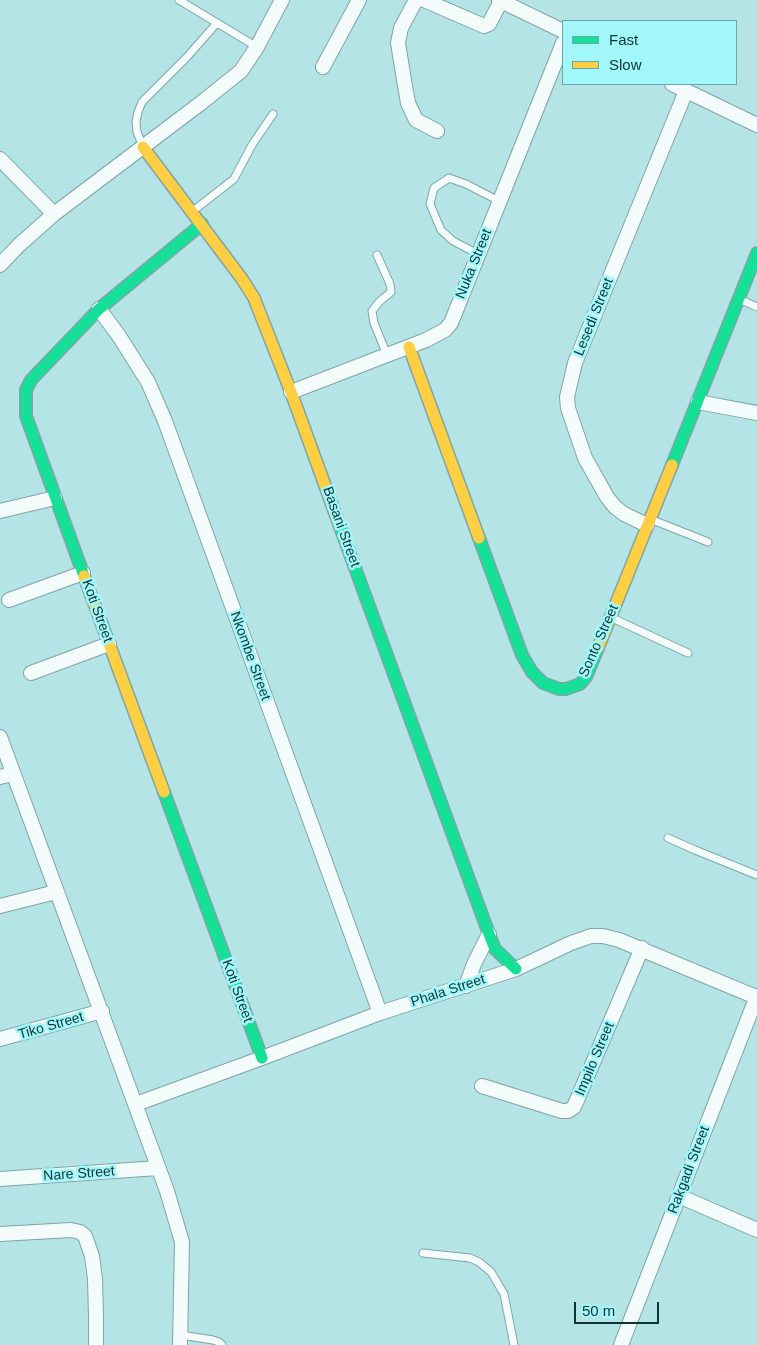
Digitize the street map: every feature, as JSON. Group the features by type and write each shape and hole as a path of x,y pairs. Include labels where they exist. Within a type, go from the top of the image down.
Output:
{"street":[{"path":"0,265 19,244 54,214 241,71 257,47 282,0"},
{"path":"323,67 360,0"},
{"path":"416,0 401,28 398,43 408,103 416,120 437,130"},
{"path":"424,0 484,26 489,24 500,0 562,31"},
{"name":"Nuka Street","path":"291,392 409,347 445,330 450,323 562,45"},
{"path":"674,85 757,126"},
{"name":"Lesedi Street","path":"648,522 624,514 607,497 585,458 569,414 567,397 576,363 686,91"},
{"name":"Basani Street","path":"143,147 202,224 254,298 291,392 489,934 495,949 516,968"},
{"path":"0,159 54,214"},
{"name":"Koti Street","path":"202,224 99,309 37,372 26,390 26,416 262,1058"},
{"name":"Sonto Street","path":"409,347 522,655 532,672 543,683 559,689 566,689 580,684 586,677 757,253"},
{"name":"Nkombe Street","path":"99,309 119,336 148,382 165,421 380,1013"},
{"path":"698,402 757,413"},
{"path":"0,511 55,498"},
{"path":"10,600 83,573"},
{"path":"31,673 109,644"},
{"path":"0,737 6,776 56,892 102,1011 167,1192 182,1242 181,1340"},
{"path":"0,906 56,892"},
{"path":"466,986 474,964 489,934"},
{"name":"Phala Street","path":"136,1104 380,1013 516,968 591,936 603,936 642,948 757,996"},
{"name":"Impilo Street","path":"482,1086 562,1111 574,1108 642,948"},
{"name":"Rakgadi Street","path":"621,1345 757,996"},
{"name":"Tiko Street","path":"0,1039 102,1011"},
{"name":"Nare Street","path":"0,1179 158,1168"},
{"path":"679,1196 757,1230"},
{"path":"0,1234 71,1230 80,1232 85,1236 92,1256 96,1345"}],"lane":[{"path":"179,0 257,47"},
{"path":"143,147 137,132 136,122 142,102 187,57 217,23"},
{"path":"193,212 234,179 252,145 272,114"},
{"path":"478,254 453,241 441,230 430,204 434,188 450,178 466,184 499,202"},
{"path":"377,255 390,284 391,292 372,311 374,323 387,355"},
{"path":"739,299 757,307"},
{"path":"648,522 708,542"},
{"path":"610,617 688,653"},
{"path":"668,838 757,874"},
{"path":"423,1253 470,1258 479,1262 491,1272 504,1294 514,1345"},
{"path":"181,1340 213,1340 222,1345"}],"traffic: fast":[{"path":"84,576 26,416 26,390 31,380 99,309 202,224"},
{"path":"672,465 757,253"},
{"path":"339,524 489,934 495,949 516,969"},
{"path":"479,538 522,655 532,672 543,683 559,689 566,689 580,684 586,677 598,648"},
{"path":"164,792 262,1058"}],"traffic: slow":[{"path":"143,147 242,279 254,298 291,392 339,524"},
{"path":"409,347 479,538"},
{"path":"598,648 672,465"},
{"path":"84,576 164,792"}]}
